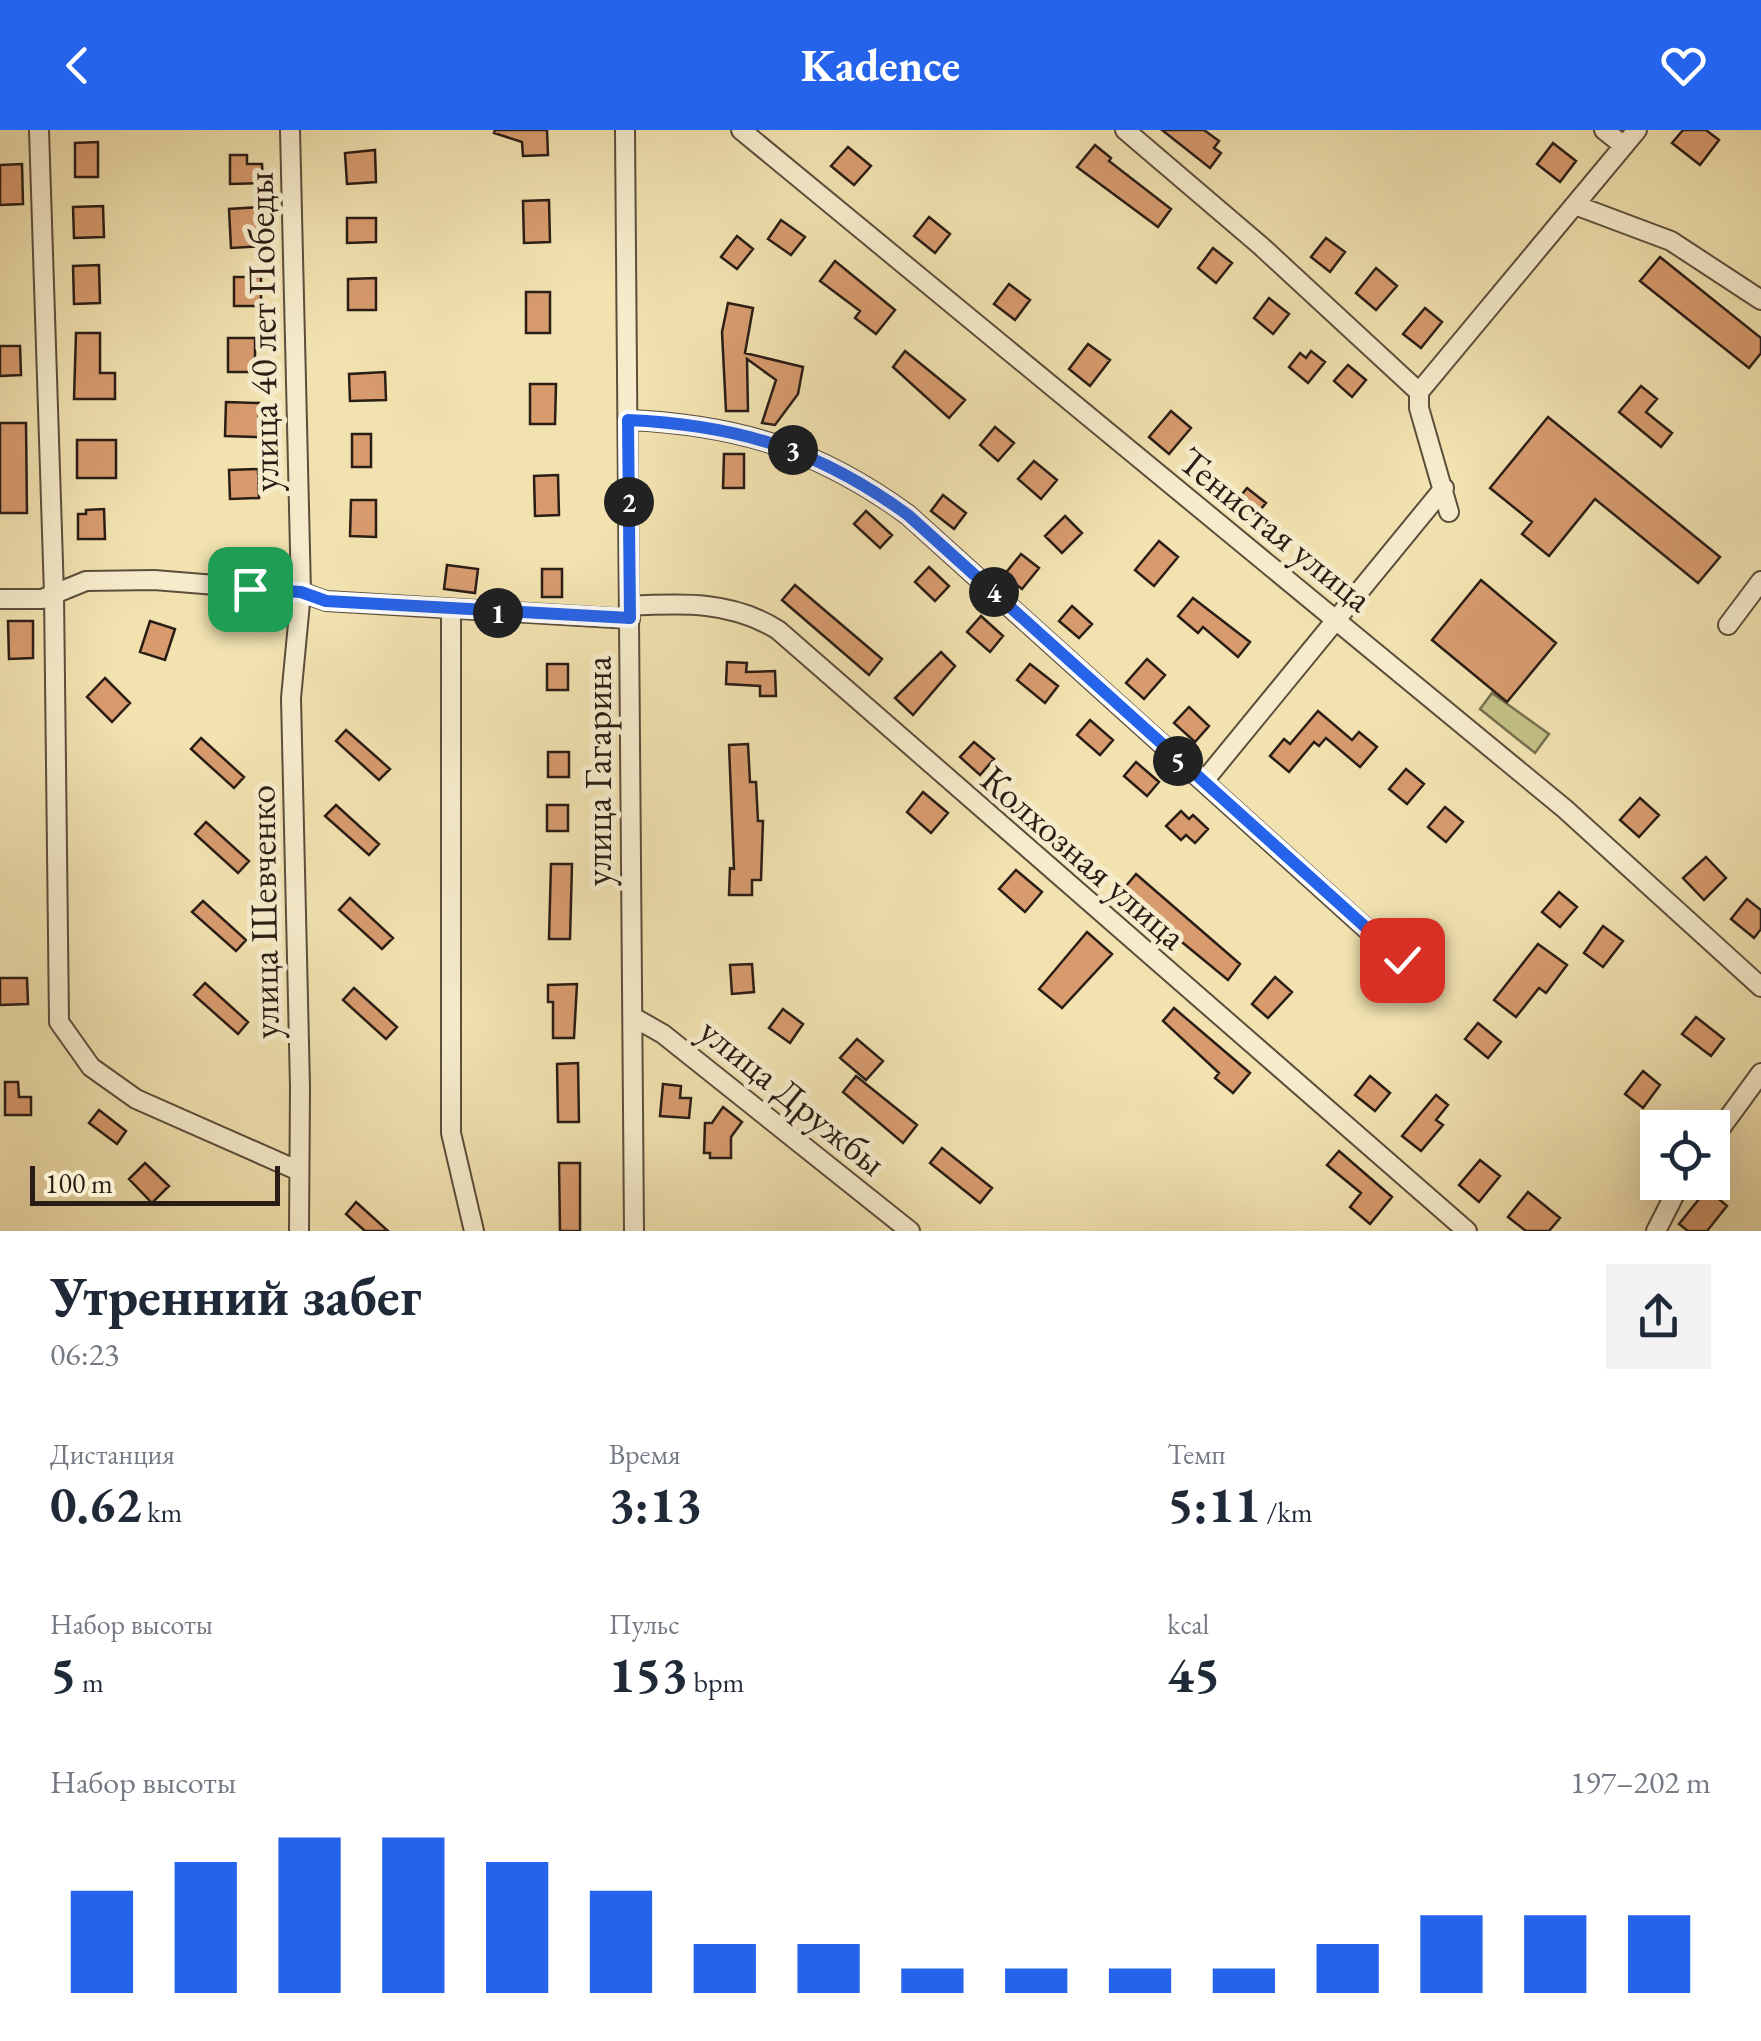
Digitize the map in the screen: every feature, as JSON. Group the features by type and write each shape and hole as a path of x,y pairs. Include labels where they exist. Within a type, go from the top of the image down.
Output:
{"street":[{"path":"39,130 54,594 59,1022 91,1067 136,1099 299,1171"},
{"name":"улица 40 лет Победы","path":"290,130 301,592"},
{"name":"улица Гагарина","path":"626,130 634,1231"},
{"name":"Тенистая улица","path":"741,130 1565,810 1761,987"},
{"path":"1125,130 1261,246 1419,392"},
{"path":"1604,130 1624,146"},
{"path":"1449,512 1419,392 1637,130"},
{"path":"1576,205 1671,241 1761,300"},
{"path":"628,420 695,425 768,442 820,459 868,486 908,515 1402,960"},
{"path":"1204,781 1444,488"},
{"name":"Колхозная улица","path":"0,598 42,600 86,581 154,580 301,592 326,601 451,610 630,612 733,608 753,614 778,630 1467,1231"},
{"path":"1728,625 1761,581"},
{"name":"улица Шевченко","path":"299,1231 290,698 301,592"},
{"path":"451,610 451,1133 474,1231"},
{"name":"улица Дружбы","path":"633,1017 664,1034 910,1231"},
{"path":"1730,1115 1761,1073"},
{"path":"1656,1231 1672,1200"}],"shaded area":[{"path":"1492,693 1549,734 1535,753 1480,709"}],"building":[{"path":"547,130 548,155 523,156 522,142 494,133"},
{"path":"1162,130 1204,130 1219,141 1214,148 1221,153 1210,168"},
{"path":"1683,130 1706,130 1719,140 1700,165 1672,143"},
{"path":"98,142 98,177 75,177 75,143"},
{"path":"1553,143 1576,161 1560,182 1537,164"},
{"path":"1095,145 1111,158 1109,161 1171,209 1158,227 1077,167"},
{"path":"848,147 871,166 854,185 831,166"},
{"path":"375,150 376,182 347,184 345,153"},
{"path":"230,155 247,155 247,164 262,164 263,183 230,184"},
{"path":"22,164 23,204 0,205 0,165"},
{"path":"549,200 550,242 524,243 523,201"},
{"path":"103,206 104,237 74,238 73,207"},
{"path":"261,207 263,246 231,248 229,209"},
{"path":"929,217 950,234 935,253 914,236"},
{"path":"347,218 376,218 376,242 347,243"},
{"path":"781,220 805,237 791,255 768,239"},
{"path":"737,236 753,249 737,269 721,257"},
{"path":"1326,238 1345,252 1330,272 1311,257"},
{"path":"1213,248 1232,263 1216,283 1198,268"},
{"path":"1660,257 1761,338 1761,353 1749,368 1640,281"},
{"path":"835,261 895,310 876,334 855,318 860,311 820,281"},
{"path":"99,265 100,303 74,304 73,266"},
{"path":"1376,268 1397,286 1376,310 1356,293"},
{"path":"234,277 261,277 261,306 234,306"},
{"path":"376,278 376,310 348,310 348,279"},
{"path":"1009,284 1030,300 1015,320 994,304"},
{"path":"526,292 550,292 550,333 526,333"},
{"path":"1269,298 1289,314 1273,334 1254,318"},
{"path":"728,303 753,308 745,353 803,367 798,394 775,425 762,423 776,380 747,359 748,411 726,411 722,332"},
{"path":"1425,308 1442,322 1421,348 1403,334"},
{"path":"76,333 100,333 100,373 115,373 115,399 74,399"},
{"path":"228,338 255,338 255,372 228,372"},
{"path":"1088,344 1110,360 1090,386 1069,369"},
{"path":"0,346 20,346 21,375 0,376"},
{"path":"905,351 965,400 949,418 893,367"},
{"path":"1311,351 1325,362 1308,383 1289,367 1300,353 1306,358"},
{"path":"1348,365 1366,380 1352,397 1334,381"},
{"path":"385,372 386,400 350,401 349,374"},
{"path":"530,384 556,384 555,424 530,424"},
{"path":"1641,386 1657,399 1646,412 1672,433 1661,447 1619,412"},
{"path":"226,402 259,403 258,437 225,436"},
{"path":"1171,411 1191,428 1169,454 1149,437"},
{"path":"1548,417 1720,557 1698,583 1595,499 1549,556 1522,534 1532,522 1490,488"},
{"path":"0,423 26,423 27,513 0,513"},
{"path":"995,427 1014,443 998,461 980,445"},
{"path":"352,434 371,434 371,467 352,467"},
{"path":"77,440 116,440 116,478 77,478"},
{"path":"724,454 744,454 744,488 723,488"},
{"path":"1034,461 1057,480 1041,499 1018,479"},
{"path":"258,469 259,498 230,499 229,470"},
{"path":"558,475 559,515 535,516 534,476"},
{"path":"1247,488 1266,503 1249,523 1231,508"},
{"path":"943,495 966,513 954,529 931,511"},
{"path":"351,500 376,500 376,537 350,536"},
{"path":"104,509 105,539 78,539 78,514"},
{"path":"866,511 892,535 880,548 854,524"},
{"path":"1065,516 1082,533 1062,553 1045,536"},
{"path":"1159,541 1178,557 1154,586 1135,570"},
{"path":"1021,554 1039,568 1022,589 1004,575"},
{"path":"447,565 478,569 475,593 444,589"},
{"path":"929,567 949,586 935,601 915,582"},
{"path":"542,569 562,569 562,597 542,597"},
{"path":"1481,580 1556,643 1507,702 1432,640"},
{"path":"795,585 882,659 869,675 782,600"},
{"path":"1193,598 1250,642 1238,657 1203,627 1198,633 1178,616"},
{"path":"1072,606 1092,624 1079,638 1059,621"},
{"path":"981,616 1003,636 990,652 967,632"},
{"path":"8,621 33,621 33,658 9,659"},
{"path":"150,621 175,629 165,660 140,652"},
{"path":"941,652 955,666 913,715 895,698"},
{"path":"1147,659 1165,675 1144,699 1126,683"},
{"path":"727,662 747,663 746,672 775,671 776,696 760,696 760,686 726,684"},
{"path":"547,664 568,664 568,690 547,690"},
{"path":"1030,664 1058,686 1045,703 1017,680"},
{"path":"105,678 130,703 112,722 87,697"},
{"path":"1189,707 1209,726 1195,742 1174,723"},
{"path":"1318,711 1352,740 1359,732 1377,747 1360,767 1326,738 1319,746 1314,742 1289,772 1270,756 1284,739 1290,744"},
{"path":"1090,720 1113,740 1100,755 1077,735"},
{"path":"346,730 390,769 379,780 336,741"},
{"path":"201,738 244,777 234,788 191,749"},
{"path":"974,742 994,759 980,775 960,757"},
{"path":"748,744 750,782 756,782 758,821 763,821 761,880 752,880 752,895 729,895 730,868 734,869 729,745"},
{"path":"548,752 569,752 569,777 548,777"},
{"path":"1136,762 1159,782 1147,796 1124,776"},
{"path":"1406,769 1424,784 1407,804 1389,789"},
{"path":"923,792 948,813 931,833 907,812"},
{"path":"1640,798 1659,815 1639,837 1620,820"},
{"path":"336,805 379,844 369,855 325,816"},
{"path":"547,805 568,805 568,831 547,831"},
{"path":"1445,807 1463,822 1446,842 1428,827"},
{"path":"1181,811 1189,819 1193,815 1208,829 1195,843 1186,835 1181,840 1166,826"},
{"path":"206,822 249,861 238,873 195,834"},
{"path":"1706,857 1726,878 1704,900 1683,878"},
{"path":"551,864 572,864 570,939 549,939"},
{"path":"1016,870 1042,892 1025,912 999,889"},
{"path":"1136,874 1240,964 1228,980 1121,892"},
{"path":"1559,892 1577,907 1560,927 1542,912"},
{"path":"350,898 393,938 382,949 339,910"},
{"path":"1747,899 1761,910 1761,929 1754,938 1731,919"},
{"path":"203,901 246,940 236,951 192,912"},
{"path":"1603,926 1623,941 1603,967 1584,953"},
{"path":"1087,932 1112,954 1062,1008 1039,989"},
{"path":"1538,944 1567,965 1546,993 1539,988 1516,1017 1494,1000"},
{"path":"752,964 754,992 732,994 730,965"},
{"path":"1275,977 1292,992 1268,1018 1252,1004"},
{"path":"0,978 27,978 28,1004 0,1005"},
{"path":"205,983 248,1022 238,1034 194,995"},
{"path":"577,984 574,1038 553,1038 553,1002 548,1002 548,985"},
{"path":"354,988 397,1027 386,1039 343,1000"},
{"path":"1174,1008 1250,1073 1233,1093 1215,1078 1219,1073 1163,1021"},
{"path":"783,1009 803,1024 790,1043 769,1028"},
{"path":"1696,1017 1724,1039 1711,1056 1682,1034"},
{"path":"1478,1023 1501,1042 1488,1058 1465,1039"},
{"path":"857,1039 883,1061 866,1080 840,1058"},
{"path":"578,1063 579,1122 558,1122 557,1064"},
{"path":"1643,1071 1660,1085 1643,1108 1625,1094"},
{"path":"856,1076 917,1125 903,1143 843,1092"},
{"path":"1370,1076 1390,1093 1375,1111 1355,1095"},
{"path":"5,1082 18,1082 19,1097 31,1097 31,1115 5,1115"},
{"path":"663,1084 681,1086 680,1098 691,1098 689,1118 660,1116"},
{"path":"1436,1095 1448,1105 1436,1120 1443,1125 1421,1151 1402,1136"},
{"path":"723,1107 742,1122 731,1137 731,1158 710,1158 710,1153 704,1153 705,1123 712,1123"},
{"path":"99,1110 126,1131 117,1144 89,1123"},
{"path":"942,1148 992,1188 980,1203 930,1163"},
{"path":"1339,1151 1392,1197 1370,1224 1350,1207 1361,1193 1327,1165"},
{"path":"1480,1160 1500,1176 1479,1202 1459,1185"},
{"path":"145,1163 169,1186 152,1203 129,1179"},
{"path":"559,1163 580,1163 580,1231 560,1231"},
{"path":"1528,1192 1560,1218 1549,1231 1526,1231 1508,1217"},
{"path":"1698,1200 1720,1200 1727,1206 1707,1231 1688,1231 1679,1224"},
{"path":"356,1202 388,1231 365,1231 346,1214"}],"route":[{"path":"250,589 301,592 326,601 630,618 628,420 695,425 768,442 820,459 908,515 1402,960"}]}
